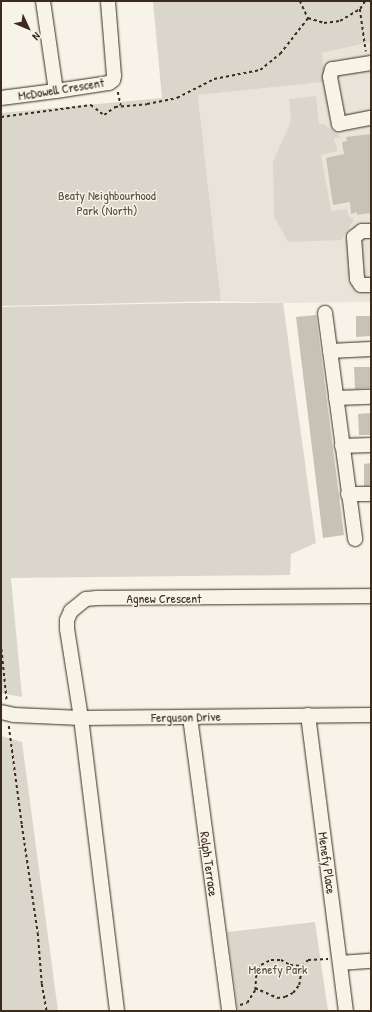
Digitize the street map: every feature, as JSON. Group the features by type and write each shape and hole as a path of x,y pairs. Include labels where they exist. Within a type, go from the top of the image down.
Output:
{"street":[{"path":"43,1 56,92"},
{"name":"McDowell Crescent","path":"1,98 56,92 109,83 113,80 114,76 108,1"},
{"path":"369,63 332,69 330,77 339,124 371,118"},
{"path":"371,231 362,231 354,237 357,279 361,285 371,285"},
{"path":"325,313 348,494 356,539"},
{"path":"330,351 371,349"},
{"path":"336,398 371,397"},
{"path":"342,446 371,445"},
{"path":"348,494 371,494"},
{"name":"Agnew Crescent","path":"80,718 67,620 71,611 86,599 371,596"},
{"name":"Ferguson Drive","path":"4,712 14,715 80,718 371,715"},
{"name":"Menefy Place","path":"308,715 346,1011"},
{"name":"Rolph Terrace","path":"190,717 229,1009"},
{"path":"80,718 117,1011"},
{"path":"340,961 371,961"}],"path":[{"path":"300,1 308,18 324,24 340,21 360,8 365,1"},
{"path":"360,8 369,63"},
{"path":"1,117 90,106 104,114 115,107 147,104 177,98 214,79 260,70 280,54 308,18"},
{"path":"1,643 4,712 38,933 42,984 47,1011"},
{"path":"229,1009 247,1003 256,988 256,975 261,965 271,960 281,960 290,965 302,966"},
{"path":"256,988 277,998 285,997 293,993 299,985 302,966 308,960 340,961"}],"shaded area":[{"path":"371,42 371,302 283,303 221,301 198,95 325,82 321,53"}],"green space":[{"name":"Beaty Neighbourhood Park (North)","path":"153,1 371,1 371,42 322,53 325,82 198,95 221,301 1,306 1,113 162,98"},
{"path":"316,96 319,124 324,124 341,137 334,139 338,151 321,155 331,211 347,209 348,215 354,220 341,240 288,242 274,216 273,162 291,121 289,99"},
{"path":"189,303 283,303 316,543 291,554 290,575 11,578 22,697 1,693 1,307"},
{"path":"1,736 22,742 58,1011 1,1011"},
{"name":"Menefy Park","path":"315,922 328,1011 238,1011 227,932"}],"building":[{"path":"371,134 371,213 357,215 357,212 351,214 350,202 333,205 326,158 344,154 342,142 347,141 346,137"},
{"path":"316,315 344,535 323,538 296,317"},
{"path":"356,316 371,316 371,336 356,337"},
{"path":"354,367 371,367 371,388 355,389"},
{"path":"371,413 371,435 359,435 358,414"},
{"path":"371,463 371,486 364,486 364,464"}]}
